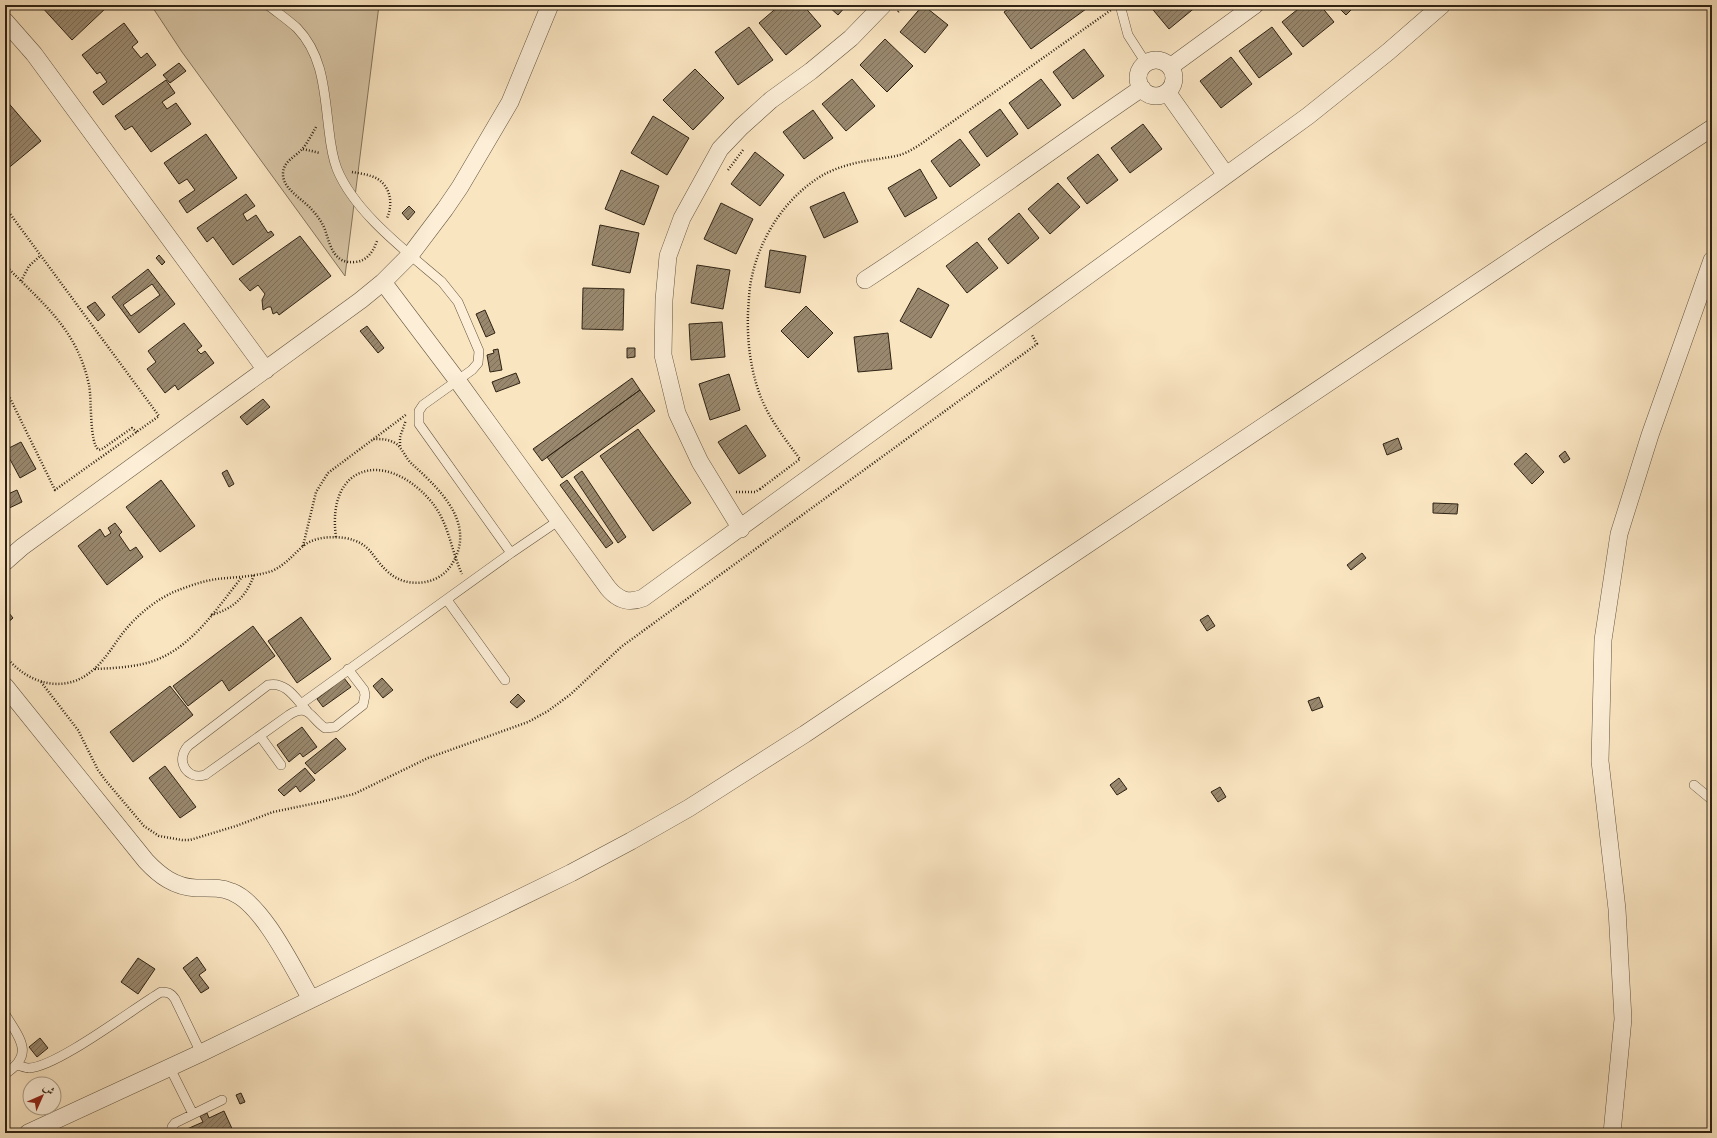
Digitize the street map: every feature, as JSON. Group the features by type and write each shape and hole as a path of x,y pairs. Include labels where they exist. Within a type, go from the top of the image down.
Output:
{"street":[{"path":"5,562 22,547 361,300 383,282 411,254 449,204 507,108 521,78 550,5"},
{"path":"1170,67 1255,5"},
{"path":"383,282 457,380 558,521 612,593 623,600 630,601 643,598 741,529 1320,107 1388,52 1442,5"},
{"path":"741,529 700,462 677,413 663,355 664,300 668,256 682,218 720,149 746,122 771,100 890,10"},
{"path":"5,21 34,54 266,370"},
{"path":"1152,60 1159,60 1165,62 1170,67 1174,73 1174,80 1172,87 1167,92 1161,95 1154,95 1147,93 1142,88 1138,75 1141,68 1146,63 1152,60"},
{"path":"865,280 926,240 1083,128 1142,88"},
{"path":"1167,92 1226,175"},
{"path":"28,1133 170,1068 571,873 631,842 702,800 851,703 1547,236 1712,128"},
{"path":"1612,1133 1623,1019 1617,909 1600,761 1603,640 1619,534 1650,435 1712,260"},
{"path":"5,553 22,547"},
{"path":"5,686 156,872 181,886 221,888 233,892 244,898 253,906 268,926 311,999"}],"lane":[{"path":"268,5 297,29 305,39 317,60 324,84 332,155 344,183 361,208 451,291 464,313 479,351 480,359 475,367 423,405 419,411 419,424 511,553"},
{"path":"1120,5 1128,35 1146,63"},
{"path":"348,669 364,690 365,700 360,708 338,725 330,728 321,725 304,708 287,689 283,686 273,684 264,687 188,746 182,755 183,766 195,776 205,775 294,712 303,710 304,708 348,669 558,521"},
{"path":"447,600 505,680"},
{"path":"260,736 281,765"},
{"path":"1694,785 1712,800"},
{"path":"17,1065 29,1068 43,1064 66,1053 161,992 172,994 201,1053"},
{"path":"5,1014 21,1041 23,1049 22,1058 17,1065 5,1074"},
{"path":"170,1068 193,1114"},
{"path":"171,1133 172,1126 175,1123 222,1100"}],"path":[{"path":"890,10 904,5"},
{"path":"732,487 736,492 755,492 800,459 775,424 760,395 748,345 751,277 761,246 789,203 812,182 825,174 878,159 892,158 906,153 918,146 1112,10"},
{"path":"303,149 332,155"},
{"path":"726,173 744,149"},
{"path":"5,207 159,416 55,490 5,388"},
{"path":"21,281 29,266 40,256"},
{"path":"5,264 57,317 76,347 89,385 93,440 97,449 102,449 132,428 137,432"},
{"path":"41,682 78,730 98,770 106,781 144,826 159,836 182,840 196,839 273,812 354,794 428,758 528,722 548,711 571,694 621,647 1036,344 1026,321"},
{"path":"5,655 22,672 41,682 51,684 69,682 86,675 95,669 144,611 166,596 201,582 242,577 274,570 293,558 303,546 316,492 321,482 333,468 409,413 403,428 400,446 406,458 430,480 442,494 455,515 458,526 460,542 455,559 449,568 438,577 424,582 409,582 396,578 387,572 371,551 364,545 351,539 336,537 322,538 303,546"},
{"path":"373,439 387,440 400,446"},
{"path":"336,537 335,515 340,495 351,478 368,470 388,471 410,481 430,499 439,511 448,530 455,559 467,584"},
{"path":"760,489 772,506"},
{"path":"211,615 226,610 239,601 250,585 254,575"},
{"path":"95,669 155,661 167,655 191,638 242,577"}],"shaded area":[{"path":"151,5 379,5 345,276 182,52"}],"building":[{"path":"40,5 105,5 107,7 72,40"},
{"path":"780,5 803,5 821,26 786,55 759,23"},
{"path":"827,5 847,5 838,15"},
{"path":"923,5 948,25 925,53 900,32"},
{"path":"1014,5 1083,5 1086,9 1031,49 1004,12"},
{"path":"1149,5 1197,5 1197,6 1169,29"},
{"path":"1303,5 1320,5 1334,22 1303,47 1282,22"},
{"path":"1336,5 1356,5 1346,15"},
{"path":"124,23 138,42 132,47 141,58 147,53 156,65 103,105 93,92 107,82 100,72 97,74 82,55"},
{"path":"749,27 773,60 738,85 715,52"},
{"path":"1272,27 1292,54 1259,78 1239,51"},
{"path":"885,39 913,66 887,92 860,65"},
{"path":"1084,49 1104,76 1073,99 1053,72"},
{"path":"1231,57 1252,84 1221,108 1200,81"},
{"path":"179,63 186,71 170,83 163,75"},
{"path":"695,69 724,98 693,130 663,100"},
{"path":"852,79 875,106 846,131 822,104"},
{"path":"1041,79 1061,105 1028,129 1009,103"},
{"path":"166,80 175,93 162,102 167,109 176,103 191,124 151,152 132,126 125,130 115,116"},
{"path":"5,99 41,141 6,170 5,169"},
{"path":"1000,109 1018,134 987,157 969,132"},
{"path":"813,110 833,138 804,159 783,132"},
{"path":"653,116 689,138 667,175 631,153"},
{"path":"1143,124 1162,149 1130,173 1111,148"},
{"path":"206,134 237,178 187,213 179,201 195,190 187,179 179,184 164,163"},
{"path":"960,139 980,165 950,187 931,161"},
{"path":"755,152 784,175 760,206 731,184"},
{"path":"1098,154 1118,180 1087,204 1067,178"},
{"path":"920,169 937,198 905,217 888,188"},
{"path":"621,170 659,186 644,225 605,209"},
{"path":"1058,183 1080,207 1050,234 1028,209"},
{"path":"844,192 858,222 824,238 810,207"},
{"path":"246,194 255,206 243,214 247,221 256,215 268,233 271,231 274,235 233,265 213,237 207,242 197,228"},
{"path":"721,203 753,219 736,254 704,239"},
{"path":"409,206 415,212 408,220 402,213"},
{"path":"1019,213 1039,238 1008,264 988,239"},
{"path":"600,225 639,233 630,273 592,265"},
{"path":"300,236 331,276 279,315 277,312 273,314 271,307 263,310 262,300 265,294 258,285 250,291 239,279"},
{"path":"977,242 998,268 967,293 946,266"},
{"path":"770,250 806,256 800,293 765,287"},
{"path":"159,255 165,262 162,265 156,258"},
{"path":"697,265 730,270 723,309 691,303"},
{"path":"148,269 175,304 139,333 112,297","holes":["152,284 160,295 131,316 123,305"]},
{"path":"583,288 624,289 623,330 582,329"},
{"path":"918,288 949,305 931,338 900,321"},
{"path":"95,302 105,315 98,321 87,307"},
{"path":"806,306 833,333 808,358 781,331"},
{"path":"485,310 495,333 486,337 476,314"},
{"path":"722,322 725,357 691,360 689,324"},
{"path":"184,323 202,346 197,350 201,354 205,351 214,363 178,390 175,385 165,393 147,369 156,362 148,351"},
{"path":"367,326 384,348 378,353 360,331"},
{"path":"888,333 892,369 858,372 854,337"},
{"path":"627,348 635,348 635,357 627,358"},
{"path":"498,349 502,370 490,372 487,355 494,353 493,350"},
{"path":"516,373 520,383 496,392 492,382"},
{"path":"729,374 740,410 710,420 699,384"},
{"path":"632,378 640,390 542,461 533,449"},
{"path":"640,390 655,411 562,478 547,457"},
{"path":"263,399 270,407 247,425 240,417"},
{"path":"746,425 766,456 739,474 718,442"},
{"path":"638,429 691,503 653,531 600,456"},
{"path":"1398,438 1402,449 1387,455 1383,444"},
{"path":"21,442 36,469 20,478 5,450"},
{"path":"1565,451 1570,459 1564,463 1559,456"},
{"path":"1526,453 1544,472 1532,484 1514,464"},
{"path":"5,464 10,475 5,478"},
{"path":"227,470 234,484 229,487 222,473"},
{"path":"582,471 626,537 618,543 574,477"},
{"path":"161,480 195,526 160,552 126,507"},
{"path":"567,480 613,543 606,548 560,485"},
{"path":"5,487 8,494 17,490 22,502 5,510"},
{"path":"1433,503 1458,504 1457,514 1433,513"},
{"path":"115,523 122,532 119,535 130,551 136,547 143,557 107,585 78,546 100,529 105,537 111,533 108,528"},
{"path":"1362,553 1366,558 1351,570 1347,565"},
{"path":"5,608 13,618 5,625"},
{"path":"1208,615 1215,626 1207,631 1200,620"},
{"path":"301,617 331,659 297,683 268,641"},
{"path":"253,626 275,656 229,691 222,680 188,706 173,686"},
{"path":"344,678 351,687 323,707 317,699"},
{"path":"382,678 393,690 383,698 373,686"},
{"path":"170,686 193,715 133,762 110,732"},
{"path":"518,694 525,701 517,708 510,702"},
{"path":"1319,697 1323,707 1312,711 1308,701"},
{"path":"302,727 317,747 303,757 300,753 289,762 277,745"},
{"path":"336,738 346,749 315,774 305,763"},
{"path":"165,766 196,807 180,818 149,778"},
{"path":"305,768 315,780 300,792 296,786 284,796 278,790"},
{"path":"1119,778 1127,789 1117,795 1110,785"},
{"path":"1220,787 1226,797 1218,802 1211,792"},
{"path":"197,957 206,970 199,975 209,988 201,993 183,968"},
{"path":"138,958 155,969 138,994 121,982"},
{"path":"40,1038 48,1048 37,1057 29,1047"},
{"path":"5,1049 10,1061 5,1064"},
{"path":"241,1093 245,1102 240,1104 236,1095"},
{"path":"224,1111 234,1133 189,1133 187,1129 203,1122 200,1116 207,1113 209,1118"}]}
